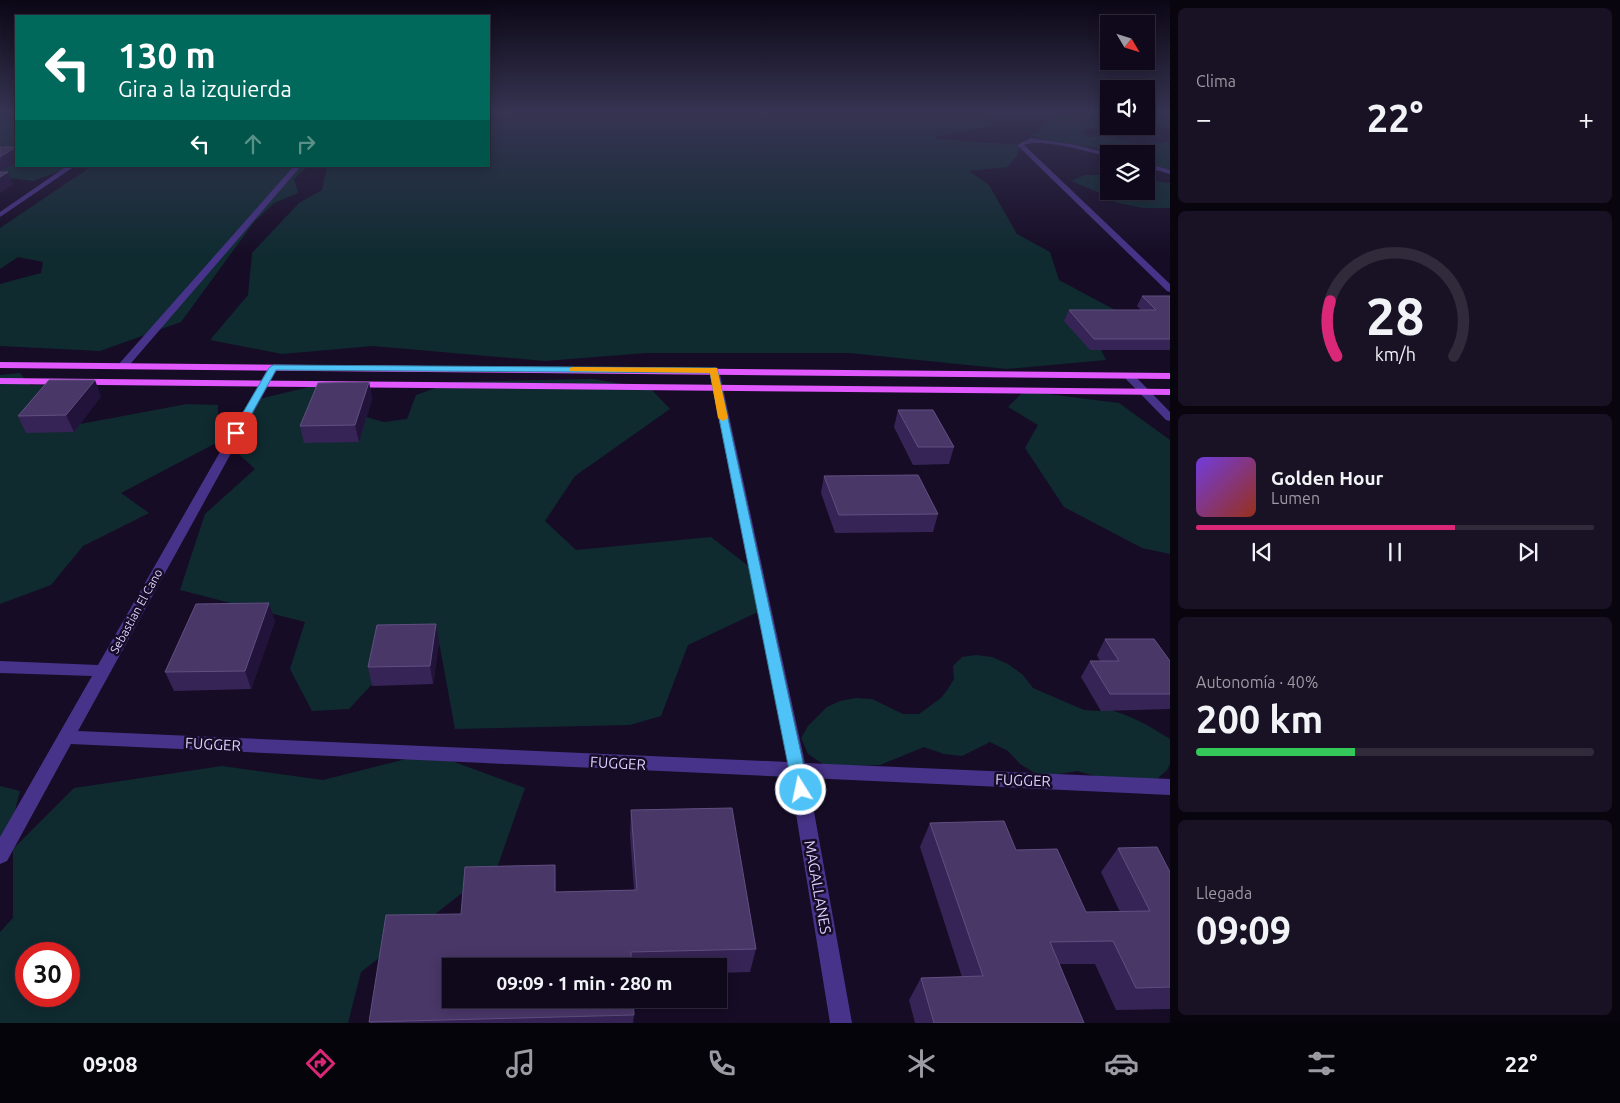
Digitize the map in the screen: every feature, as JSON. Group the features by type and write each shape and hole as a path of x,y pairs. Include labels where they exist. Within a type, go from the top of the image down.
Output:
{"main road":[{"path":"0,365 714,370 1170,376"},
{"path":"0,381 1170,392"}],"street":[{"path":"1035,160 1170,288"},
{"path":"0,215 71,167"},
{"path":"122,367 297,167"},
{"path":"1155,168 1170,172"},
{"name":"Sebastian El Cano","path":"0,855 273,368"},
{"name":"MAGALLANES","path":"714,370 798,771 841,1023"},
{"path":"1129,376 1170,418"},
{"path":"0,667 103,671"},
{"name":"FUGGER","path":"66,737 1170,787"}],"green space":[{"path":"15,160 15,167 71,167 33,181 0,177 0,167 13,165"},
{"path":"490,160 1014,160 1007,167 969,171 989,185 1017,234 1050,252 1059,280 1128,317 1092,332 1106,360 1007,369 849,353 646,353 545,361 373,346 282,354 210,340 248,295 252,253 299,203 322,190 327,167 490,167"},
{"path":"1155,160 1170,160 1170,170 1155,166"},
{"path":"91,167 307,167 294,179 298,193 274,203 254,222 181,322 100,351 0,346 0,284 41,273 43,262 18,257 0,269 0,228"},
{"path":"1085,175 1100,175 1100,193 1071,181"},
{"path":"1155,181 1170,183 1170,208 1143,208 1110,200 1155,200"},
{"path":"20,373 30,385 82,386 48,430 187,404 218,405 218,442 121,493 149,513 83,546 51,585 0,604 0,375"},
{"path":"593,379 651,389 670,409 575,476 545,521 576,550 711,537 751,568 760,611 688,645 661,716 630,725 455,729 439,642 413,640 349,709 312,711 290,669 305,622 180,590 205,514 255,469 232,448 259,399 317,385 348,412 384,422 407,419 416,395 452,382"},
{"path":"1024,391 1119,403 1170,440 1170,554 1142,548 1064,507 1025,448 1038,425 1008,407"},
{"path":"976,655 992,657 1008,664 1023,675 1033,688 1084,710 1100,711 1103,708 1112,710 1138,720 1154,729 1170,739 1170,764 1167,770 1156,780 1120,783 1077,771 1038,775 1020,764 1008,751 990,742 962,756 944,754 924,747 880,765 842,766 823,764 808,754 801,738 808,726 827,707 840,701 856,698 872,699 903,714 919,714 941,698 948,689 954,679 953,666 962,657"},
{"path":"430,753 525,788 498,865 361,972 348,1023 0,1023 0,932 13,918 13,849 74,788 222,766 323,780"},
{"path":"0,786 20,791 8,838 0,841"}],"building":[{"path":"0,172 8,172 0,177"},
{"path":"1142,296 1170,296 1170,339 1094,339 1069,310 1156,310"},
{"path":"49,380 95,380 66,415 18,416"},
{"path":"369,382 355,425 300,426 318,383"},
{"path":"898,410 933,410 954,447 918,447"},
{"path":"918,475 938,514 839,515 824,476"},
{"path":"269,603 245,671 165,672 196,604"},
{"path":"436,624 430,666 368,667 377,625"},
{"path":"1105,639 1154,639 1170,661 1170,694 1110,694 1090,661 1119,661"},
{"path":"732,808 756,949 631,952 631,958 442,958 442,1008 634,1008 634,1015 369,1022 386,915 461,914 465,867 555,865 555,892 637,890 631,810"},
{"path":"1004,821 1016,850 1057,849 1086,912 1150,911 1118,848 1157,847 1170,872 1170,987 1136,988 1113,941 1050,942 1084,1023 934,1023 921,978 983,976 930,823"}],"slow traffic":[{"path":"573,369 714,370 723,418"}],"route":[{"path":"236,433 273,368 714,370 801,790"}]}
